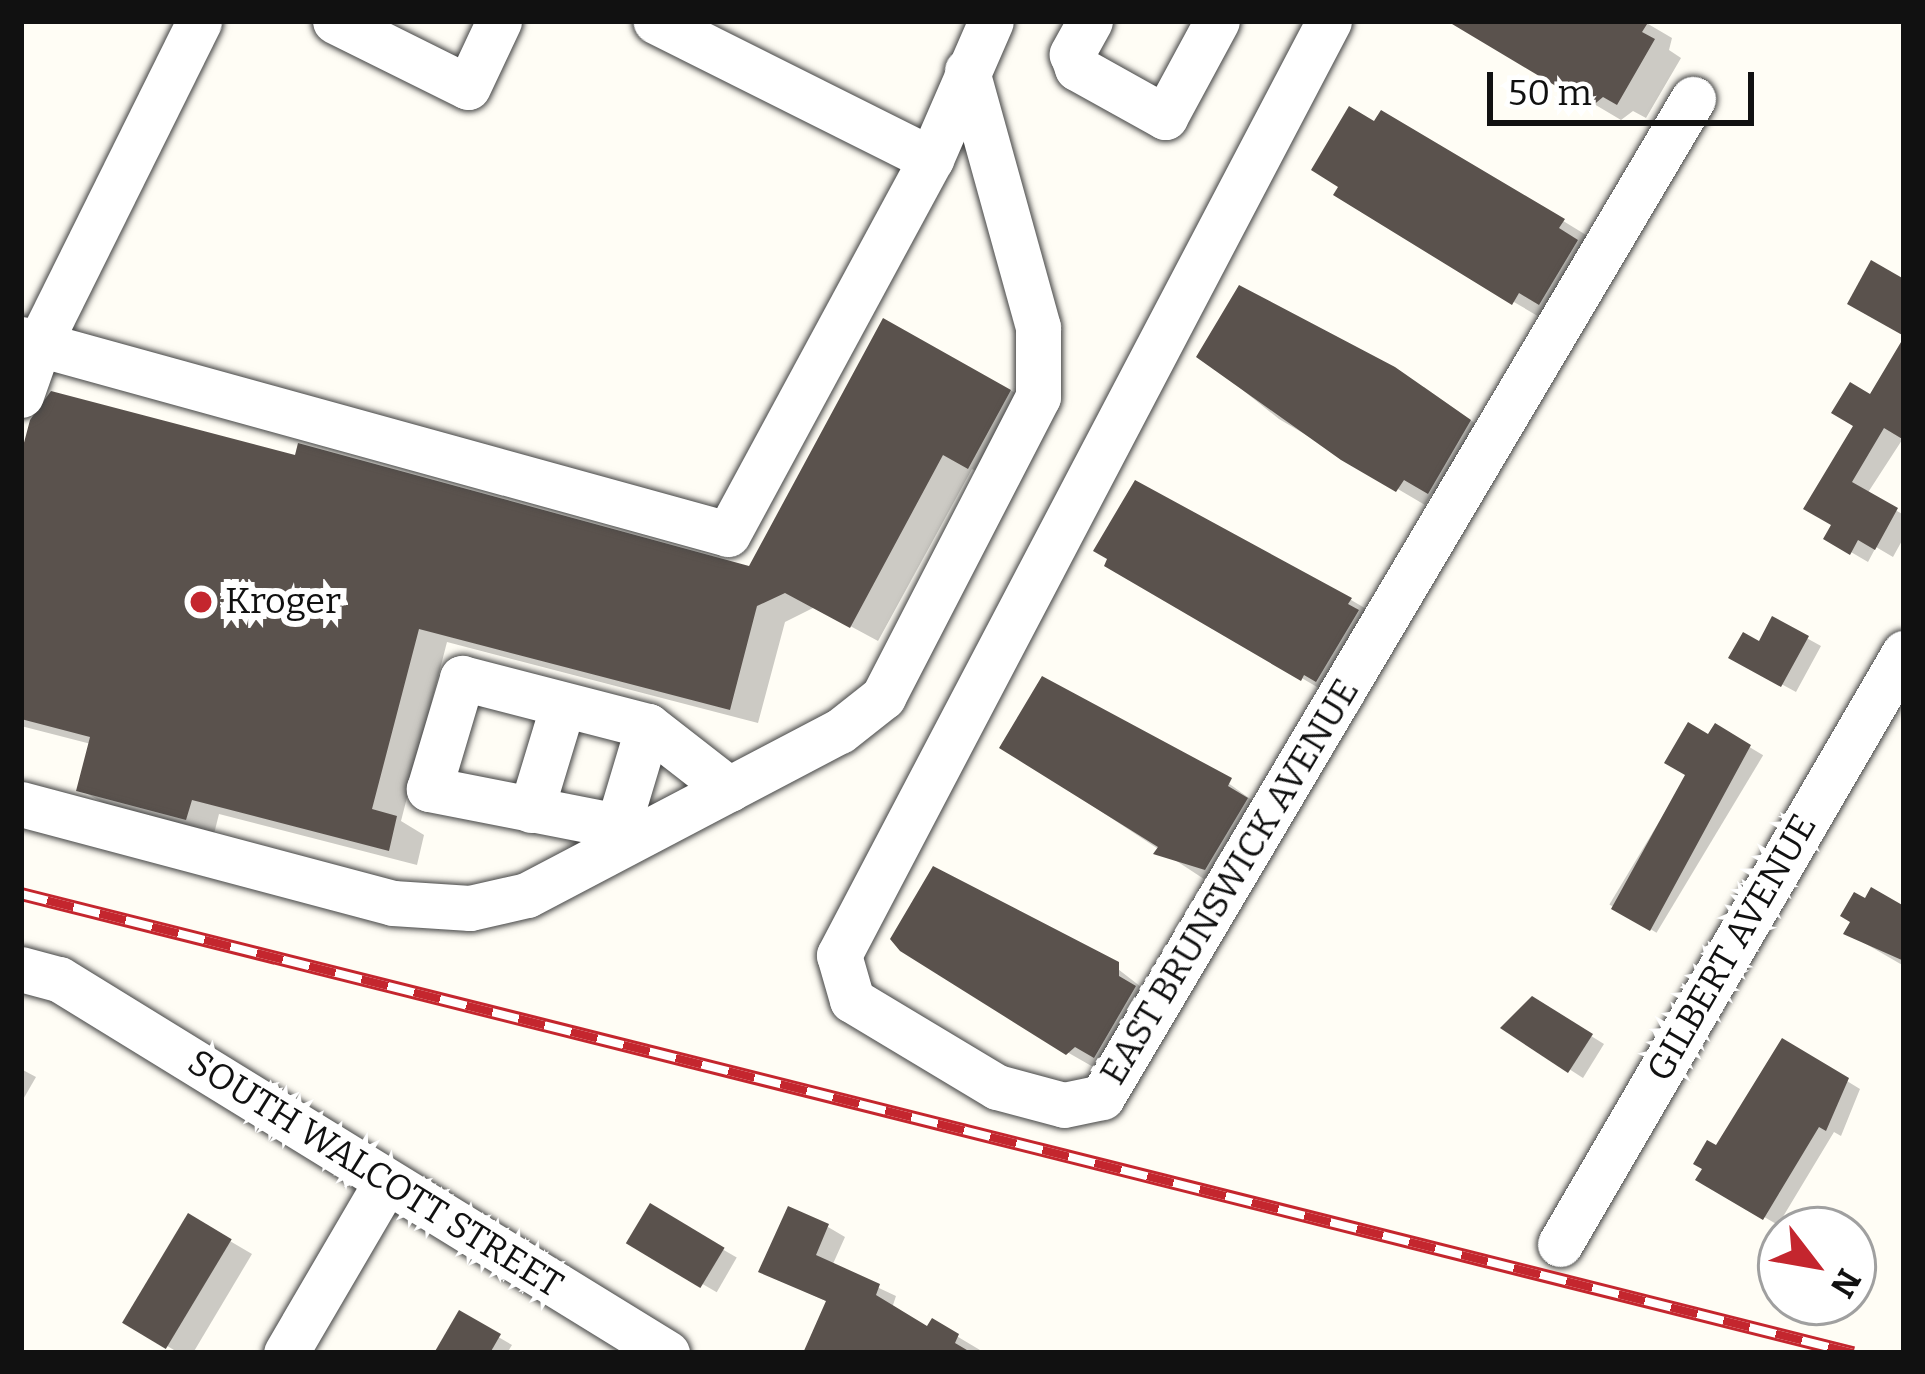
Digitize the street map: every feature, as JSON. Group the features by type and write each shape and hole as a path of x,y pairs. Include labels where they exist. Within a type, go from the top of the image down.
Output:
{"street":[{"path":"21,395 30,341 199,21"},
{"path":"380,31 468,87 499,21"},
{"path":"656,21 709,33 931,160"},
{"path":"30,341 728,534 931,160 991,21"},
{"path":"1090,21 1072,54 1077,68 1165,117 1217,21"},
{"name":"EAST BRUNSWICK AVENUE","path":"1329,21 838,955 852,1000 997,1087 1064,1105 1102,1097 1694,99"},
{"path":"21,804 393,903 470,908 527,895 629,831 729,789 840,730 883,697 1038,397 1038,327 968,71"},
{"name":"GILBERT AVENUE","path":"1560,1244 1904,653"},
{"path":"629,831 429,789 462,678 648,726 729,789"},
{"path":"531,810 563,705"},
{"path":"629,831 648,726"},
{"name":"SOUTH WALCOTT STREET","path":"21,969 83,994 667,1353"},
{"path":"286,1353 386,1182"}],"building":[{"path":"1447,21 1649,21 1642,32 1655,39 1617,105 1603,97 1591,107"},
{"path":"1349,106 1374,121 1381,110 1565,219 1559,228 1578,240 1539,305 1519,293 1512,305 1333,195 1338,187 1311,170"},
{"path":"1871,260 1904,279 1904,336 1847,304"},
{"path":"1239,285 1395,367 1471,420 1428,494 1404,480 1396,492 1341,460 1196,357"},
{"path":"883,318 1011,390 968,469 943,455 850,628 785,593 757,606 730,710 419,629 372,809 397,816 389,851 192,800 186,820 76,791 90,737 21,719 21,454 30,420 51,391 295,455 298,443 749,566"},
{"path":"1904,337 1904,440 1884,428 1852,482 1898,508 1875,550 1858,540 1850,555 1823,539 1831,525 1803,509 1853,426 1831,413 1850,382 1870,394"},
{"path":"1135,480 1352,598 1348,604 1359,610 1316,682 1304,675 1301,681 1104,566 1107,559 1093,551"},
{"path":"1772,616 1809,636 1781,687 1728,658 1743,632 1759,641"},
{"path":"1042,676 1232,778 1228,786 1248,798 1205,870 1153,854 1158,847 999,748"},
{"path":"1688,722 1708,734 1715,723 1751,745 1650,931 1611,909 1685,775 1664,763"},
{"path":"933,866 1119,962 1119,976 1136,986 1094,1058 1075,1047 1066,1055 900,951 890,939"},
{"path":"1871,887 1904,906 1904,961 1843,934 1850,922 1840,916 1854,892 1865,898"},
{"path":"1532,996 1593,1034 1568,1073 1500,1028"},
{"path":"1782,1038 1849,1078 1826,1131 1819,1127 1771,1206 1757,1206 1757,1216 1695,1180 1702,1169 1693,1164 1707,1140 1716,1145"},
{"path":"650,1203 725,1248 700,1288 626,1243"},
{"path":"788,1206 829,1224 816,1255 880,1284 876,1295 927,1326 932,1318 959,1334 955,1343 972,1353 803,1353 826,1301 758,1272"},
{"path":"188,1213 232,1239 166,1349 122,1323"},
{"path":"459,1310 501,1334 490,1353 434,1353"}],"railway":[{"path":"21,894 1853,1353"}],"place":[{"name":"Kroger","path":"201,602"}]}
